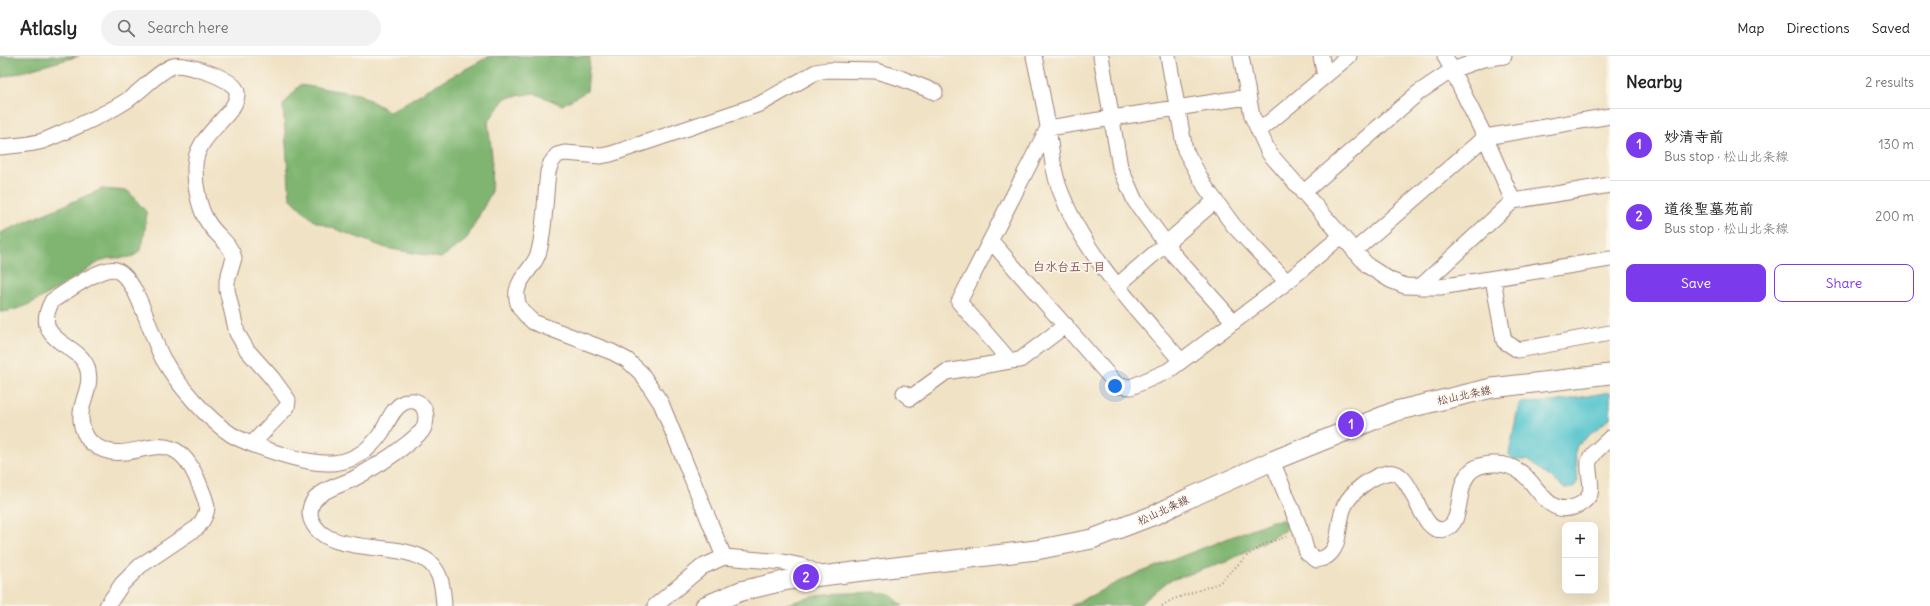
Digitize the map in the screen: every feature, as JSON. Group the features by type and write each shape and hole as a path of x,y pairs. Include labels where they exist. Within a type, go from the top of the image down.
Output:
{"main road":[{"name":"松山北条線","path":"704,606 741,590 764,584 1036,550 1092,539 1157,514 1272,461 1396,411 1492,388 1610,374"}],"street":[{"path":"1034,56 1048,128 1051,158 1060,189 1068,208 1094,258 1182,361"},
{"path":"1101,56 1120,167 1135,201 1165,244 1234,322"},
{"path":"1168,56 1176,109 1185,150 1206,188 1234,226 1287,282"},
{"path":"1240,56 1252,116 1269,153 1368,266 1390,280 1405,286 1440,287 1610,259"},
{"path":"1321,56 1326,76"},
{"path":"1259,131 1349,56"},
{"path":"1445,56 1485,137 1513,201"},
{"path":"1304,194 1418,93 1452,70 1483,59 1504,56"},
{"path":"0,147 40,142 81,125 129,100 173,66 189,66 229,81 235,86 237,92 231,110 205,139 196,157 194,168 200,204 204,215 210,225 227,243 234,258 227,281 227,290 237,333 247,350 272,378 288,400 287,407 252,444"},
{"path":"724,557 661,403 641,373 627,360 612,352 533,322 523,313 517,302 517,290 522,278 539,253 548,172 551,163 557,155 565,153 601,156 611,154 732,114 760,104 816,72 827,70 876,71 936,92"},
{"path":"1048,128 1247,97"},
{"path":"1354,251 1485,137 1610,116"},
{"path":"1010,361 959,302 1048,128"},
{"path":"1420,287 1513,201 1610,185"},
{"path":"1117,286 1215,201"},
{"path":"990,241 1066,325 1118,386 1131,387 1168,371 1182,361 1287,282 1341,236"},
{"path":"107,606 122,584 140,566 198,527 205,518 208,506 188,460 170,447 148,447 122,452 99,448 86,437 80,419 80,411 90,383 89,376 85,364 81,358 55,339 50,332 47,324 48,308 52,301 101,272 111,269 124,274 129,280 140,301 155,344 177,379 212,419 223,428 252,444 307,461 322,463 344,462 366,452 376,441 397,408 404,403 411,401 418,403 424,408 427,416 426,424 422,431 378,465 354,479 323,493 315,499 311,506 310,514 318,531 327,537 338,541 408,553 427,561 439,575 444,592 444,606"},
{"path":"1493,279 1504,341 1518,350 1610,333"},
{"path":"904,393 910,398 946,372 1020,360 1066,325"},
{"path":"1272,461 1302,531 1307,553 1317,560 1326,559 1332,552 1337,541 1344,506 1353,494 1378,476 1390,472 1400,476 1408,484 1426,520 1436,529 1445,529 1453,524 1457,516 1464,480 1478,467 1486,464 1497,464 1515,468 1524,474 1543,498 1560,509 1569,508 1582,503 1590,493 1588,460 1610,438"},
{"path":"655,606 702,567 724,557 783,562 802,566 825,576"}],"path":[{"path":"1162,606 1171,600 1219,583 1248,555 1260,548 1302,531"}],"green space":[{"path":"0,56 79,56 0,78"},
{"path":"490,56 590,56 587,91 562,105 534,93 505,98 488,122 492,156 491,193 466,240 441,258 386,248 314,221 290,198 283,105 300,85 359,94 390,112"},
{"path":"102,189 128,191 147,213 142,247 137,254 101,261 38,300 12,310 0,312 0,233"},
{"path":"1282,520 1287,524 1286,530 1226,562 1168,581 1138,606 1071,606 1124,579 1272,521"},
{"path":"876,592 891,595 903,606 779,606 824,594"}],"water":[{"path":"1610,392 1610,418 1577,445 1575,452 1578,481 1573,488 1565,488 1527,460 1514,460 1509,454 1519,403 1554,402"}],"place":[{"name":"妙清寺前","path":"1351,424"},
{"name":"道後聖墓苑前","path":"806,577"}],"district":[{"name":"白水台五丁目","path":"1069,266"}]}
